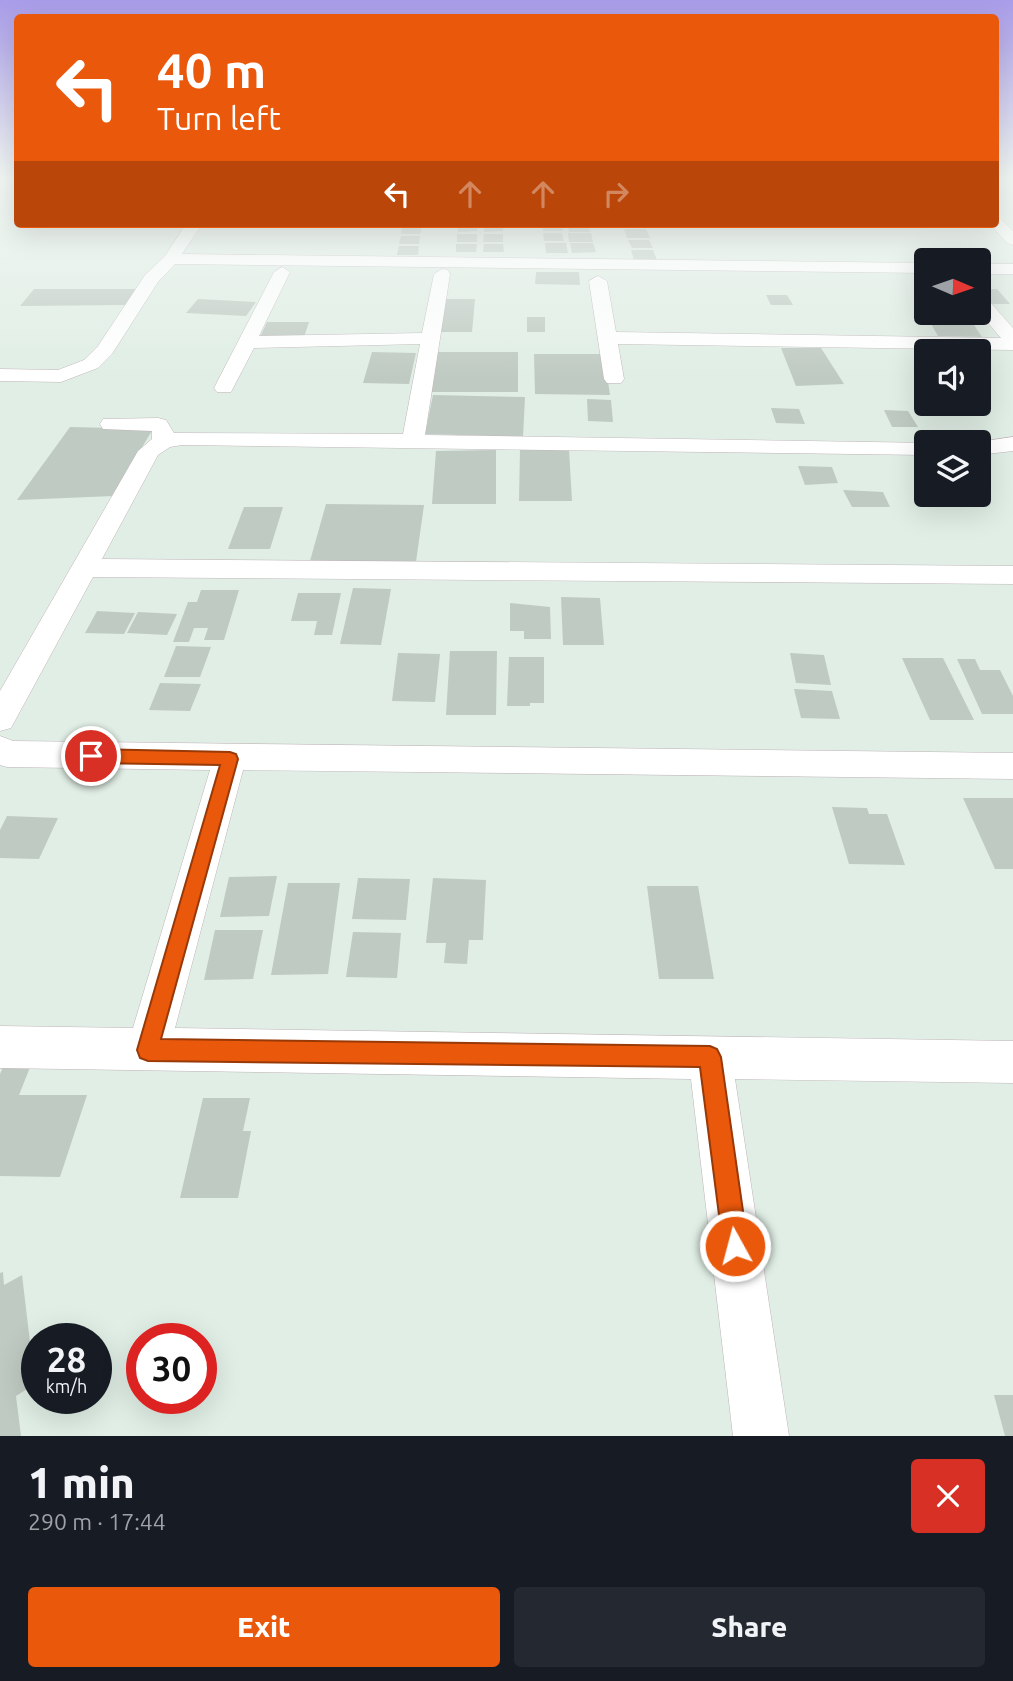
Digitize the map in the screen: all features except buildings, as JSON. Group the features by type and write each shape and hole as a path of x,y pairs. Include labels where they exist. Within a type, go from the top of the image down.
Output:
{"street":[{"path":"0,375 61,376 91,364 105,350 151,279 172,259 181,244"},
{"path":"172,259 914,268"},
{"path":"991,269 1013,269"},
{"path":"225,388 282,272"},
{"path":"413,442 442,274"},
{"path":"598,281 614,379"},
{"path":"991,315 1013,342"},
{"path":"247,342 432,338"},
{"path":"608,338 1013,342"},
{"path":"111,424 158,425 163,432 163,441"},
{"path":"0,719 149,451 163,441 183,439 914,448"},
{"path":"991,448 1011,446"},
{"path":"85,569 1013,575"},
{"path":"0,749 7,754 230,759 1013,766"},
{"path":"148,1050 230,759"},
{"path":"0,1046 1013,1062"},
{"path":"710,1057 761,1436"}],"route":[{"path":"91,756 230,759 148,1050 710,1057 735,1246"}]}
